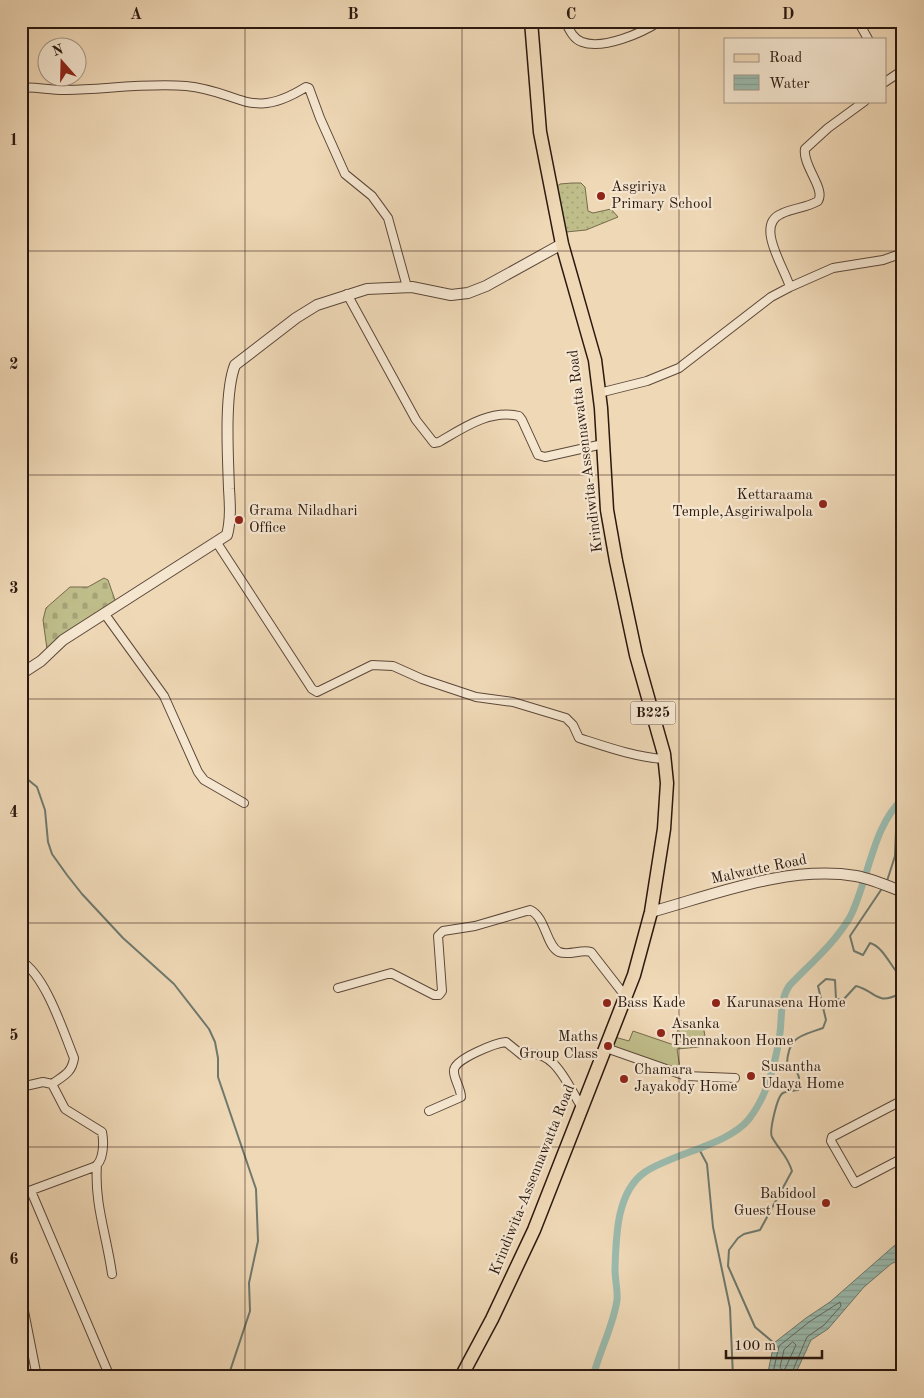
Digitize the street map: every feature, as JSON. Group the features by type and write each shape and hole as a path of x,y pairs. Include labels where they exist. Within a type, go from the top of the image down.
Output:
{"main road":[{"name":"Krindiwita-Assennawatta Road","path":"461,1377 492,1319 534,1230 581,1106 626,997 652,912 664,829 667,783 664,759 636,655 616,561 607,510 595,360 562,244 540,132 531,21"}],"street":[{"path":"565,21 575,38 582,42 594,44 634,36 660,21"},
{"path":"858,21 867,38"},
{"path":"886,81 903,70"},
{"path":"21,88 47,91 175,86 204,90 261,104 275,104 306,87 309,88 345,174 372,196 388,218 407,287"},
{"path":"790,286 769,235 771,222 783,213 810,206 818,201 820,192 805,160 805,149 828,128 864,102"},
{"path":"21,674 41,661 63,640 227,535 230,520 228,451 230,384 235,365 296,318 317,305 367,289 407,287 451,295 468,293 486,286 562,244"},
{"path":"599,393 647,381 679,368 771,297 790,286 833,268 883,260 903,253"},
{"path":"347,294 416,420 429,439 434,442 439,442 476,421 513,414 519,416 522,420 538,455 545,457 603,444"},
{"path":"217,543 312,689 317,692 329,688 358,671 372,666 394,666 422,679 476,697 513,702 566,718 573,725 579,738 605,747 650,758 664,759"},
{"path":"104,613 164,696 198,772 204,780 244,803"},
{"name":"Malwatte Road","path":"652,912 754,883 816,873 856,876 903,892"},
{"path":"338,988 390,972 434,995 439,995 442,992 438,936 443,931 475,926 530,910 536,913 554,948 564,953 591,952 626,997"},
{"path":"21,961 39,980 74,1058 73,1067 69,1072 52,1084 43,1082 21,1088"},
{"path":"429,1111 461,1097 454,1072 458,1063 489,1046 506,1042 522,1055 530,1053 540,1054 551,1060 581,1106"},
{"path":"606,1048 686,1076 735,1078"},
{"path":"52,1084 65,1109 102,1132 104,1141 98,1166 96,1197 109,1250 112,1274"},
{"path":"903,1100 832,1137 831,1140 851,1179 855,1183 903,1158"},
{"path":"21,1194 98,1166"},
{"path":"31,1191 110,1377"},
{"path":"21,1296 37,1377"}],"green space":[{"path":"581,183 585,187 588,211 593,213 611,209 618,217 586,230 566,232 555,188 560,184"},
{"path":"104,578 108,580 116,603 47,649 43,620 46,608 70,587 88,587"},
{"path":"678,1020 703,1025 706,1042 699,1047 677,1049 681,1074 606,1048 611,1036 629,1041 633,1031 674,1045 677,1043"}],"water":[{"path":"903,1238 903,1258 891,1264 864,1287 828,1329 811,1340 794,1377 767,1377 774,1343 830,1302"}],"waterway":[{"path":"21,774 37,787 45,810 48,842 52,854 67,875 123,938 174,984 209,1029 215,1042 218,1058 218,1077 256,1189 258,1241 249,1283 250,1311 228,1377"},
{"path":"593,1377 615,1309 617,1297 615,1270 617,1230 623,1203 628,1191 645,1172 657,1165 728,1136 749,1119 766,1089 773,1066 786,991 844,927 856,903 878,838 893,810 903,799"},
{"path":"887,881 895,856 896,831 903,825"},
{"path":"774,1343 755,1327 728,1266 729,1250 738,1238 744,1234 760,1230 792,1171 771,1134 774,1114 781,1096 785,1092 798,1090 798,1075 787,1064 790,1048 797,1038 823,1028 826,1020 818,986 826,979 835,980 836,999 843,1000 856,986 885,999 899,994 902,978 883,953 870,943 863,955 854,951 850,936 883,887"},
{"path":"699,1149 707,1164 713,1227 730,1308 733,1377"}],"place":[{"name":"Asgiriya Primary School","path":"601,196"},
{"name":"Kettaraama Temple,Asgiriwalpola","path":"823,504"},
{"name":"Grama Niladhari Office","path":"239,520"},
{"name":"Bass Kade","path":"607,1003"},
{"name":"Karunasena Home","path":"716,1003"},
{"name":"Asanka Thennakoon Home","path":"661,1033"},
{"name":"Maths Group Class","path":"608,1046"},
{"name":"Susantha Udaya Home","path":"751,1076"},
{"name":"Chamara Jayakody Home","path":"624,1079"},
{"name":"Babidool Guest House","path":"826,1203"}]}
